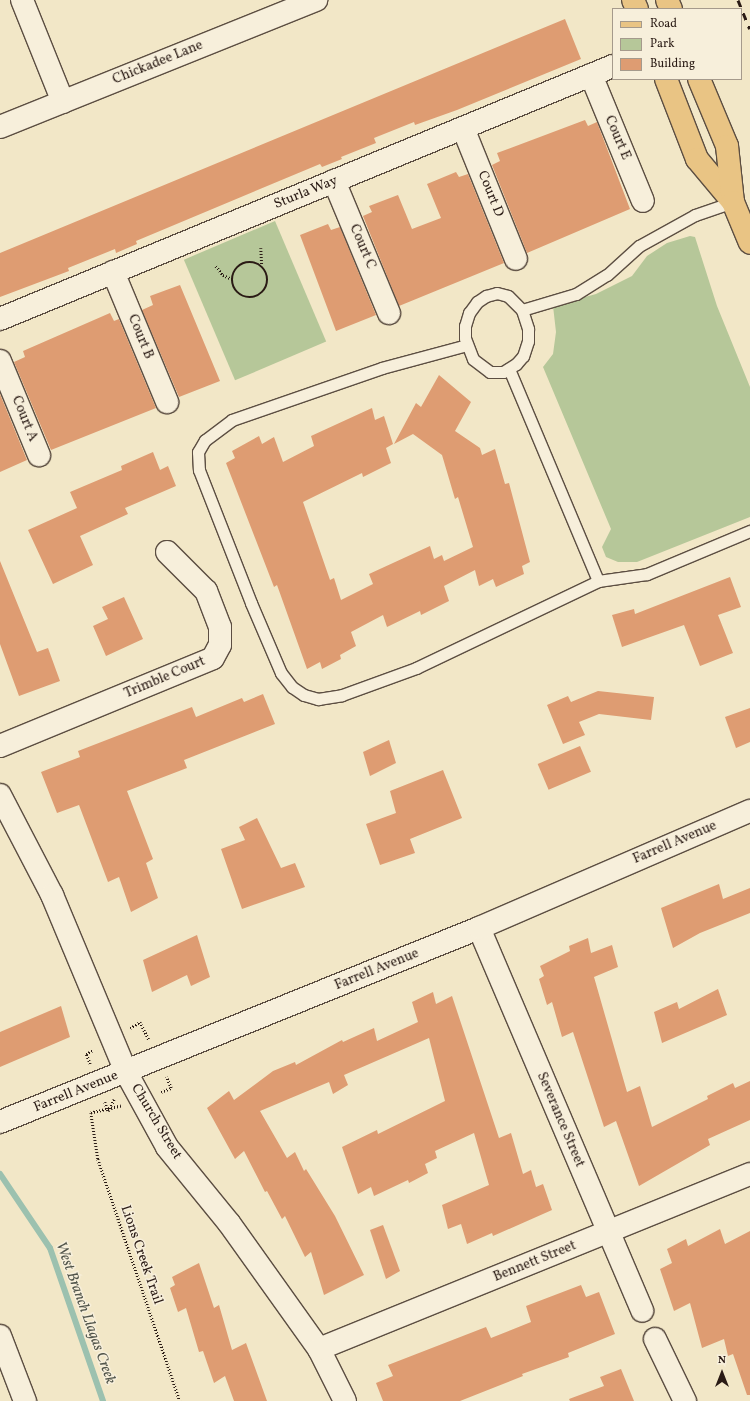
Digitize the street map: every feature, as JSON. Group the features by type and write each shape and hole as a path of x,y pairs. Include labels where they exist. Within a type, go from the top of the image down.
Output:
{"main road":[{"path":"666,80 697,158 733,202"},
{"path":"699,80 727,146 733,202 750,243"}],"street":[{"path":"22,0 63,102"},
{"name":"Chickadee Lane","path":"0,127 316,0"},
{"name":"Sturla Way","path":"0,319 612,66"},
{"name":"Court E","path":"591,75 643,201"},
{"name":"Court D","path":"463,128 516,259"},
{"name":"Court C","path":"334,181 389,313"},
{"name":"Court B","path":"114,272 167,402"},
{"name":"Court A","path":"0,361 39,455"},
{"name":"Trimble Court","path":"0,746 212,658 220,645 220,627 206,591 167,552"},
{"name":"Church Street","path":"1,801 52,895 126,1072 167,1147 229,1223 319,1349 345,1401"},
{"name":"Farrell Avenue","path":"0,1122 480,928 750,811"},
{"name":"Severance Street","path":"480,928 642,1311"},
{"name":"Bennett Street","path":"319,1349 608,1233 750,1174"},
{"path":"0,1336 8,1380 25,1401"},
{"path":"655,1339 685,1401"}],"lane":[{"path":"522,310 576,294 607,275 639,246 695,215 733,202"},
{"path":"497,293 508,296 522,310 528,329 528,341 523,356 509,369 503,372 490,372 479,366 467,345 465,326 469,313 477,302 486,296 497,293"},
{"path":"467,345 382,368 232,420 205,440 198,452 199,470 280,673 292,688 304,695 318,699 342,695 416,668 598,581 647,574 750,532"},
{"path":"509,369 598,581"}],"path":[{"path":"261,248 262,266"},
{"path":"216,266 223,275 232,279 240,294 256,296 261,294 268,285 268,274 262,266 254,262 242,264 237,268 232,279"},
{"name":"Lions Creek Trail","path":"108,1111 92,1113 98,1159 180,1401"}],"green space":[{"path":"275,221 326,342 235,380 184,260"},
{"path":"690,236 695,237 717,306 750,387 750,517 637,562 618,562 606,557 602,547 611,529 543,367 553,354 556,332 553,306 596,294 632,276 647,256 667,243"}],"building":[{"path":"565,19 581,59 457,110 415,125 414,122 374,138 376,143 341,157 342,159 322,167 320,164 136,241 137,244 116,253 115,249 68,268 69,271 0,297 0,253"},
{"path":"585,120 588,126 597,122 630,209 527,253 492,165 500,161 497,153"},
{"path":"456,172 459,177 468,174 504,263 399,306 363,216 372,212 369,206 398,195 412,229 441,218 427,184"},
{"path":"328,224 331,230 340,227 376,315 336,331 300,235"},
{"path":"180,285 220,381 179,397 142,310 153,305 150,296"},
{"path":"110,313 114,321 119,319 156,408 51,450 14,362 25,357 23,351"},
{"path":"439,375 471,402 455,431 480,448 482,455 495,449 505,484 509,483 530,562 522,566 524,574 496,587 493,579 479,586 475,570 444,586 449,601 421,615 420,611 387,627 383,615 351,632 356,646 340,655 341,659 322,669 320,662 307,669 277,585 274,587 226,463 235,458 232,451 259,436 262,444 274,437 283,462 314,446 311,436 372,408 375,420 384,416 393,444 386,448 391,463 363,477 362,473 303,502 330,580 334,578 341,600 373,584 369,574 430,546 434,559 442,555 444,561 473,547 458,497 455,499 442,455 413,434 394,444 416,403 421,407"},
{"path":"0,394 27,460 0,472"},
{"path":"153,452 160,470 168,466 176,486 125,508 128,514 80,536 93,565 53,584 28,530 77,508 70,492 122,470 121,466"},
{"path":"0,561 37,652 48,648 60,681 19,696 0,644"},
{"path":"730,577 741,607 718,615 733,653 700,666 684,625 622,647 612,615 634,609 635,614"},
{"path":"124,597 143,639 106,656 93,626 108,619 102,607"},
{"path":"598,691 654,697 651,720 599,714 579,722 585,735 563,744 547,705 568,696 571,702"},
{"path":"263,694 275,724 184,760 187,768 127,791 153,859 146,863 158,898 131,912 119,877 108,882 79,805 57,813 41,772 80,757 78,751 192,707 196,717 242,698 244,702"},
{"path":"750,708 750,742 736,748 725,717"},
{"path":"389,740 396,763 370,776 363,752"},
{"path":"580,746 591,772 549,790 538,764"},
{"path":"443,770 462,818 410,839 415,853 380,865 366,824 396,813 390,791"},
{"path":"257,818 281,868 295,863 305,887 242,909 221,849 245,840 239,827"},
{"path":"719,884 723,899 750,888 750,913 700,933 673,948 661,908"},
{"path":"197,935 210,977 191,986 187,975 152,992 143,960"},
{"path":"588,938 591,953 612,945 618,967 594,977 627,1092 640,1086 652,1127 708,1099 707,1096 733,1083 735,1088 750,1081 750,1120 708,1139 710,1145 639,1186 616,1121 604,1127 573,1032 562,1037 552,1002 547,1005 539,979 544,976 540,966 570,951 569,946"},
{"path":"718,989 727,1015 662,1043 654,1012 677,1002 679,1009"},
{"path":"433,992 436,1004 452,996 499,1138 511,1133 523,1174 531,1170 536,1187 543,1184 552,1210 493,1236 492,1233 467,1244 461,1224 448,1229 442,1205 489,1185 474,1133 435,1151 437,1158 425,1164 428,1173 409,1183 408,1180 374,1196 371,1187 358,1194 342,1147 377,1130 378,1134 445,1101 429,1038 344,1075 348,1085 333,1094 329,1082 260,1111 287,1158 295,1152 304,1171 306,1169 335,1216 364,1275 324,1295 311,1252 305,1257 285,1216 282,1219 267,1191 265,1192 244,1151 235,1159 207,1108 229,1091 234,1100 273,1071 295,1062 296,1065 342,1040 343,1042 374,1028 377,1041 418,1022 412,1002"},
{"path":"61,1006 70,1037 0,1067 0,1032"},
{"path":"383,1225 400,1271 386,1279 370,1230"},
{"path":"720,1229 725,1244 750,1231 750,1395 747,1395 733,1354 728,1356 724,1339 702,1348 690,1303 674,1311 660,1269 672,1263 667,1249 686,1239 688,1246"},
{"path":"199,1263 214,1308 219,1305 232,1350 246,1343 267,1401 234,1401 225,1376 214,1383 203,1351 199,1352 186,1308 178,1312 170,1288 175,1285 172,1277"},
{"path":"581,1285 586,1297 599,1292 615,1334 568,1353 569,1357 522,1374 523,1376 460,1401 383,1401 376,1383 393,1376 388,1365 486,1327 491,1338 531,1322 526,1306"},
{"path":"621,1369 634,1401 570,1401 569,1399 604,1386 600,1377"}],"waterway":[{"name":"West Branch Llagas Creek","path":"0,1174 50,1248 103,1401"}],"railway":[{"path":"738,0 741,8"},
{"path":"742,10 750,29"}]}
